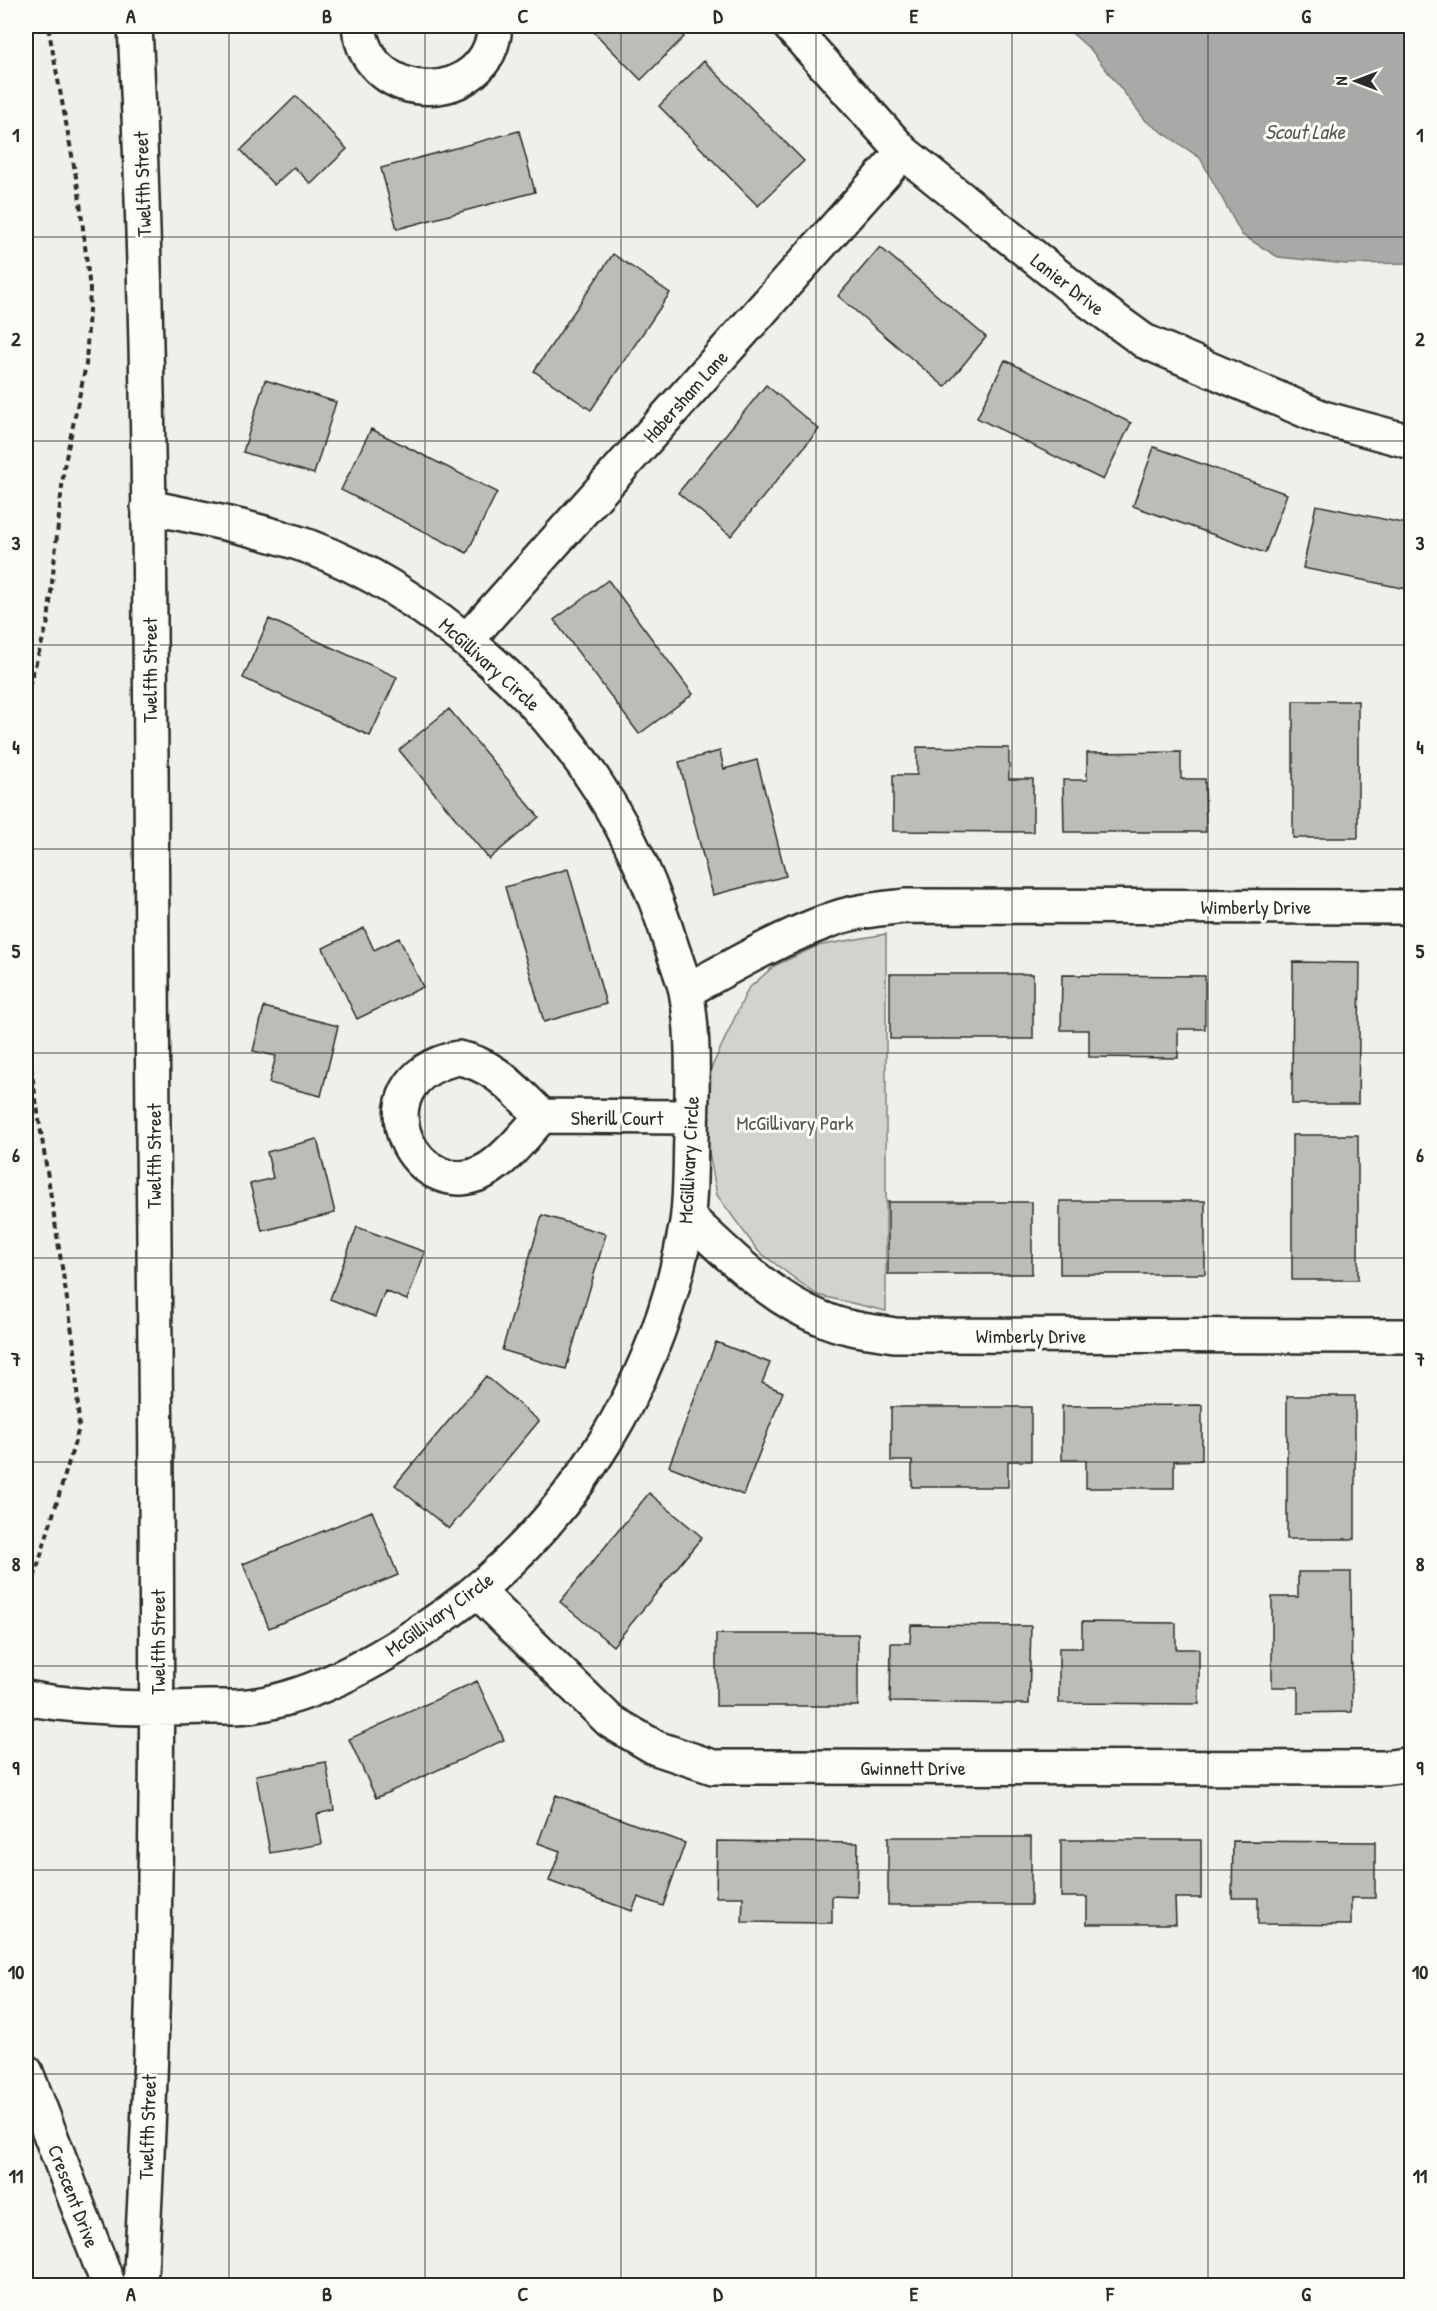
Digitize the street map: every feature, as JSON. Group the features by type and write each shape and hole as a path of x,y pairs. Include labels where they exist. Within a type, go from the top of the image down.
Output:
{"street":[{"name":"Twelfth Street","path":"135,26 143,200 148,507 157,1709 147,2165 140,2286"},
{"path":"359,26 360,38 370,59 386,75 407,86 429,89 452,84 472,73 487,56 495,26"},
{"name":"Lanier Drive","path":"790,26 903,152 1089,301 1144,341 1323,418 1412,442"},
{"name":"Habersham Lane","path":"467,640 903,152"},
{"name":"McGillivary Circle","path":"26,1698 157,1709 257,1705 312,1688 367,1664 422,1631 477,1591 533,1539 566,1499 601,1449 624,1409 670,1296 687,1217 691,1040 686,991 663,919 644,871 617,816 586,766 517,683 467,640 387,585 310,548 226,522 148,507"},
{"name":"Wimberly Drive","path":"686,991 787,938 829,920 861,911 905,906 1412,907"},
{"name":"Sherill Court","path":"542,1116 691,1118"},
{"name":"Wimberly Drive","path":"687,1217 749,1273 778,1295 824,1320 855,1329 895,1335 1412,1336"},
{"name":"Gwinnett Drive","path":"477,1591 609,1721 656,1748 713,1767 1383,1768 1412,1764"},
{"name":"Crescent Drive","path":"26,2072 109,2286"}],"path":[{"path":"26,696 48,622 64,467 86,365 90,290 78,193 48,26"},
{"path":"26,1036 75,1351 78,1428 35,1575 26,1587"}],"green space":[{"name":"McGillivary Park","path":"886,934 886,1311 817,1295 758,1251 717,1195 704,1126 709,1073 748,989 774,966 817,946"}],"water":[{"name":"Scout Lake","path":"1064,26 1411,26 1411,263 1346,264 1278,257 1242,235 1200,158 1146,121 1091,50"}],"building":[{"path":"588,26 673,26 684,37 641,80"},
{"path":"704,61 804,161 758,206 659,106"},
{"path":"296,96 347,149 311,184 294,167 274,185 241,150"},
{"path":"519,131 535,192 397,229 381,168"},
{"path":"880,247 986,337 945,387 838,296"},
{"path":"613,254 670,293 591,410 534,371"},
{"path":"1005,360 1131,423 1103,480 977,418"},
{"path":"265,380 336,402 314,474 243,452"},
{"path":"766,385 819,429 731,536 678,493"},
{"path":"371,429 497,492 467,553 341,490"},
{"path":"1154,447 1287,494 1265,553 1133,506"},
{"path":"1316,505 1412,525 1412,590 1303,568"},
{"path":"608,580 693,694 639,734 554,620"},
{"path":"269,619 397,677 370,736 243,678"},
{"path":"1293,701 1358,701 1358,838 1293,838"},
{"path":"449,709 539,817 489,859 399,750"},
{"path":"917,747 1009,748 1009,779 1033,779 1033,832 893,831 893,775 917,775"},
{"path":"720,751 724,769 757,760 786,876 713,895 679,762"},
{"path":"1181,752 1181,779 1205,779 1206,832 1064,832 1063,780 1087,780 1087,753"},
{"path":"568,869 606,1004 544,1022 505,887"},
{"path":"364,928 374,950 399,938 423,987 357,1019 323,948"},
{"path":"1293,962 1360,963 1358,1104 1292,1104"},
{"path":"890,974 1033,974 1033,1039 890,1039"},
{"path":"1062,975 1205,976 1205,1029 1178,1029 1178,1058 1089,1057 1089,1030 1061,1030"},
{"path":"264,1007 338,1026 321,1096 269,1083 276,1056 253,1051"},
{"path":"1292,1135 1358,1135 1358,1280 1292,1280"},
{"path":"317,1139 335,1213 262,1231 250,1184 273,1178 267,1152"},
{"path":"1060,1201 1205,1201 1205,1274 1060,1274"},
{"path":"888,1202 1032,1202 1032,1274 888,1274"},
{"path":"542,1215 606,1234 566,1369 502,1350"},
{"path":"357,1227 425,1252 407,1300 385,1291 375,1317 330,1299"},
{"path":"716,1342 770,1363 762,1383 783,1392 743,1495 669,1466"},
{"path":"486,1376 539,1421 449,1529 395,1485"},
{"path":"1287,1396 1355,1396 1355,1539 1287,1539"},
{"path":"1202,1405 1202,1460 1174,1461 1174,1488 1086,1488 1086,1460 1062,1460 1062,1406"},
{"path":"891,1407 1031,1407 1031,1461 1008,1461 1008,1487 912,1487 912,1461 891,1461"},
{"path":"649,1493 702,1537 613,1646 560,1602"},
{"path":"372,1511 398,1575 269,1628 243,1564"},
{"path":"1298,1572 1351,1572 1352,1712 1298,1713 1298,1687 1272,1687 1272,1597 1298,1597"},
{"path":"1082,1622 1176,1623 1176,1649 1199,1649 1199,1704 1059,1703 1059,1648 1082,1648"},
{"path":"911,1625 1031,1626 1029,1704 890,1702 891,1643 910,1643"},
{"path":"716,1634 858,1634 858,1706 716,1706"},
{"path":"477,1681 504,1740 376,1798 349,1739"},
{"path":"326,1762 334,1810 317,1814 322,1844 270,1853 256,1775"},
{"path":"556,1795 685,1843 663,1906 638,1897 632,1911 549,1881 560,1851 538,1843"},
{"path":"888,1837 1031,1837 1031,1905 888,1905"},
{"path":"1061,1840 1201,1840 1201,1898 1175,1898 1176,1924 1087,1924 1087,1897 1061,1897"},
{"path":"1406,1840 1412,1840 1412,1905 1406,1905"},
{"path":"717,1841 858,1843 857,1897 832,1896 832,1923 742,1922 743,1897 716,1897"},
{"path":"1233,1841 1375,1842 1375,1898 1351,1898 1351,1925 1258,1924 1258,1898 1232,1898"}]}
